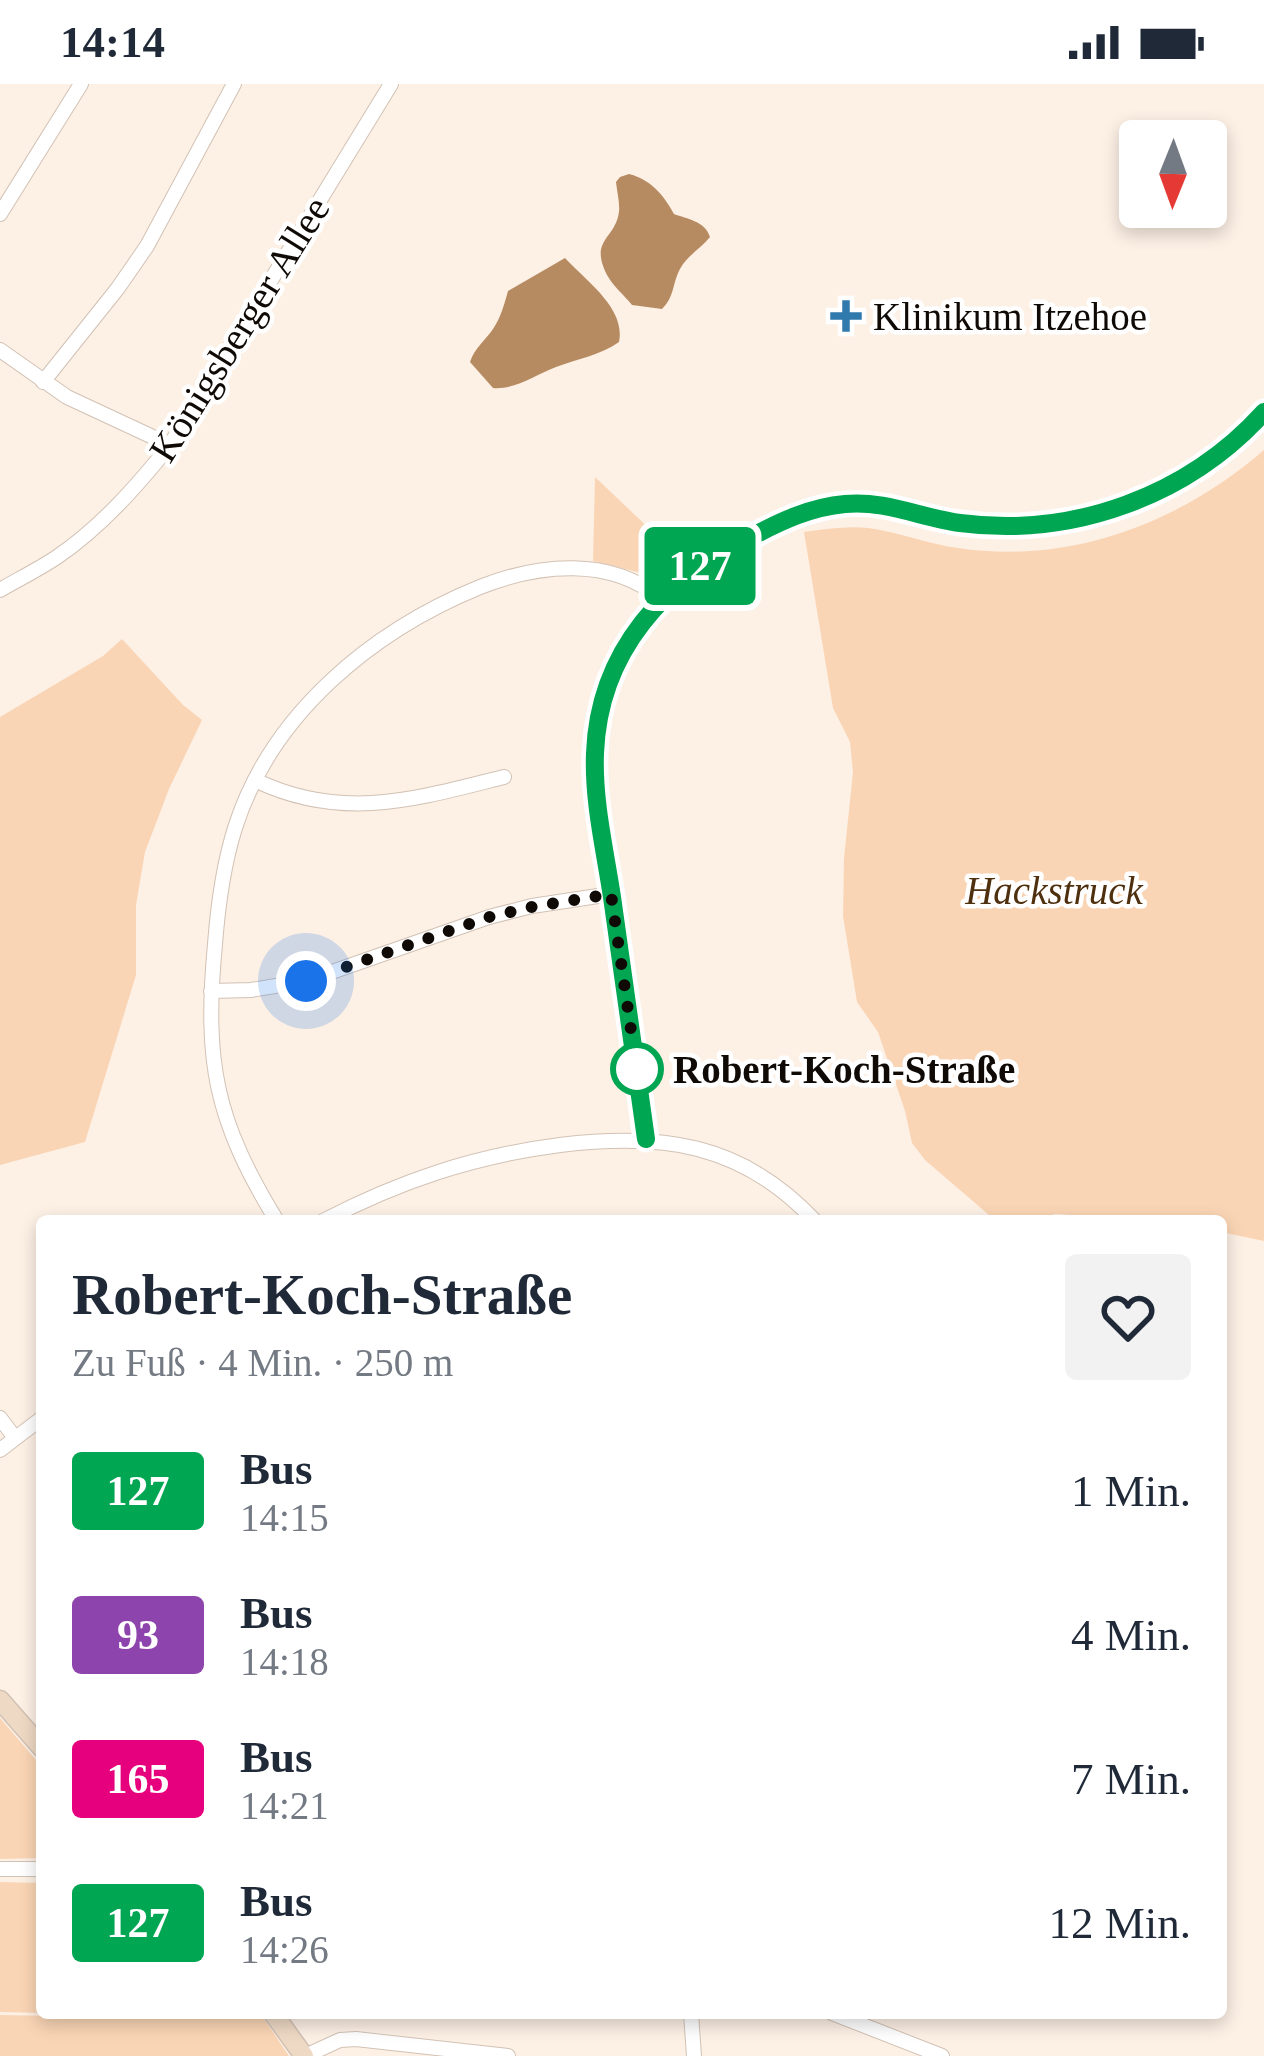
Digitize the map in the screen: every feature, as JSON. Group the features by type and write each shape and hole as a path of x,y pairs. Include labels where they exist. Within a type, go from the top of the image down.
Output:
{"street":[{"path":"0,214 81,84"},
{"path":"43,382 137,262 234,84"},
{"name":"Königsberger Allee","path":"0,590 58,556 97,523 170,445 392,84"},
{"path":"0,350 43,382 170,445"},
{"path":"646,1139 596,791 595,750 610,683 626,647 661,599 698,568 743,541 787,519 846,503 878,504 933,519 1001,525 1101,513 1163,490 1192,473 1264,412"},
{"path":"274,1215 244,1164 218,1094 210,1021 223,875 234,830 255,780 285,732 338,674 391,634 498,580 537,570 587,568 627,578 661,599"},
{"path":"255,780 319,800 370,804 423,798 503,777"},
{"path":"211,991 251,991 306,981 489,917 611,894"},
{"path":"336,1215 416,1178 484,1158 646,1139 731,1161 778,1187 808,1215"},
{"path":"0,1418 16,1438"},
{"path":"0,1450 36,1423"},
{"path":"0,1700 36,1741"},
{"path":"0,1869 36,1869"},
{"path":"277,2019 305,2056 340,2040 356,2039 508,2056"},
{"path":"691,2019 694,2056"},
{"path":"847,2019 942,2056"}],"green space":[{"name":"Hackstruck","path":"1264,450 1264,1241 1227,1233 1227,1215 989,1215 912,1143 878,1032 857,1002 843,916 853,772 850,742 833,708 804,532 868,528 947,546 1000,552 1041,550 1122,533 1160,518 1231,476"},
{"path":"595,477 677,555 653,576 593,561"},
{"path":"122,639 202,720 145,852 136,905 136,975 85,1142 0,1165 0,717 103,656"},
{"path":"0,1718 36,1760 36,1858 0,1859"},
{"path":"0,1882 36,1883 36,2013 0,2012"},
{"path":"0,2015 264,2019 289,2056 0,2056"}],"shaded area":[{"path":"629,174 650,184 674,214 700,224 710,237 677,274 662,309 632,305 609,279 602,263 602,247 619,212 616,182"},
{"path":"565,258 611,307 620,330 619,342 517,384 493,388 470,362 496,324 508,291"}],"bus line":[{"name":"127","path":"646,1139 599,816 595,750 617,666 661,599 698,568 743,541 787,519 846,503 878,504 966,524 1046,523 1101,513 1163,490 1192,473 1264,412"}],"place":[{"name":"Klinikum Itzehoe","path":"846,316"},
{"name":"Robert-Koch-Straße","path":"637,1069"}],"route":[{"path":"306,981 489,917 611,894 637,1069"}]}
